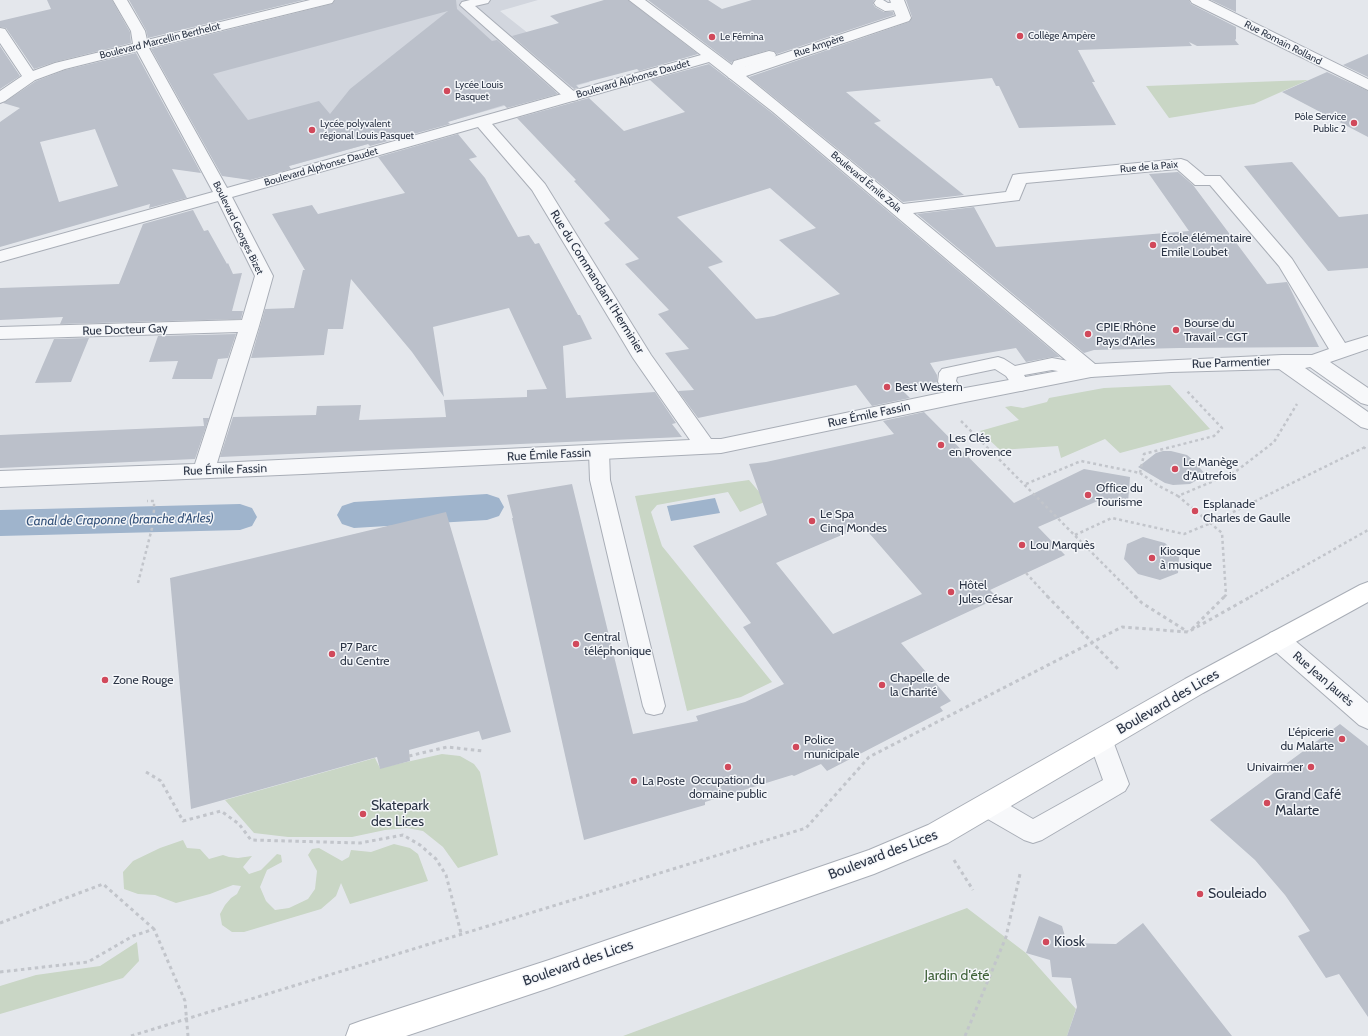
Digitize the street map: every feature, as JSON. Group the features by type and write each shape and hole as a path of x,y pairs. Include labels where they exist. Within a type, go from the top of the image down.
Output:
{"main road":[{"name":"Boulevard des Lices","path":"361,1036 549,974 874,861 938,834 1194,686 1368,591"}],"street":[{"name":"Boulevard Georges Bizet","path":"120,0 138,31 142,46 223,194 264,276 250,326 204,470"},
{"name":"Boulevard Marcellin Berthelot","path":"0,98 30,77 60,66 327,0"},
{"name":"Boulevard Émile Zola","path":"636,0 734,75 899,210 1091,371"},
{"name":"Rue Romain Rolland","path":"1197,0 1368,85"},
{"name":"Rue Ampère","path":"734,75 900,8"},
{"path":"0,32 5,50 30,77"},
{"name":"Boulevard Alphonse Daudet","path":"0,257 711,57"},
{"name":"Rue du Commandant l'Herminier","path":"482,122 539,188 643,358 706,447"},
{"name":"Rue de la Paix","path":"899,210 984,196 1013,196 1019,179 1181,164 1201,181 1214,180 1286,263 1341,352"},
{"name":"Rue Docteur Gay","path":"0,334 250,326"},
{"name":"Rue Parmentier","path":"1091,371 1282,361 1314,361 1368,342"},
{"path":"1282,361 1368,422"},
{"path":"1314,361 1368,398"},
{"name":"Rue Émile Fassin","path":"0,479 303,467 721,446 958,397 1017,378 1091,371"},
{"path":"1340,403 1360,424 1363,440"},
{"name":"Rue Jean Jaurès","path":"1278,640 1368,718"}],"lane":[{"path":"484,0 466,6 572,97"},
{"path":"880,3 885,7 900,8"},
{"path":"734,75 739,64 769,55"},
{"path":"599,452 600,480 654,706"},
{"path":"988,806 1033,832 1117,784 1101,741"}],"path":[{"path":"1178,496 1235,472 1274,442 1292,410"},
{"path":"958,418 1026,484 1142,604 1188,632"},
{"path":"1140,473 1144,454 1214,436 1222,428 1212,418"},
{"path":"1075,535 1112,518 1184,534 1211,523 1363,440 1368,450"},
{"path":"1026,484 1080,461 1140,473 1159,486 1178,496 1222,533 1226,595 1188,632"},
{"path":"138,583 152,528 154,501"},
{"path":"131,1036 461,933 806,828 869,757 1091,642 1122,628 1188,632 1368,530"},
{"path":"1026,573 1119,670"},
{"path":"409,756 447,747 483,751"},
{"path":"146,772 161,781 183,821 221,811 239,824 251,840 360,843 403,835 420,845 436,859 446,874 461,933"},
{"path":"938,834 974,890"},
{"path":"965,1036 1006,937 1020,874"},
{"path":"0,923 103,884 154,929 184,1001 188,1036"},
{"path":"0,972 88,962 133,936 154,929"}],"shaded area":[{"name":"Lycée polyvalent régional Louis Pasquet","path":"346,0 538,0 500,11 590,82 243,179 170,46"}],"green space":[{"path":"1308,80 1254,104 1169,118 1146,86"},
{"path":"1170,385 1210,429 1120,453 1105,439 1061,458 1058,446 1000,450 980,431 1019,420 1005,407 1011,406 1023,408 1047,402 1049,398 1104,388"},
{"path":"749,480 767,501 740,512 728,492 657,505 651,512 662,546 772,682 741,697 687,711 635,496"},
{"name":"Skatepark des Lices","path":"442,754 460,756 474,764 480,772 498,855 458,868 443,847 423,831 407,828 385,830 352,837 288,837 254,833 225,800 375,758 380,768"},
{"path":"183,840 187,848 200,849 209,859 223,855 238,858 252,856 243,867 249,874 261,870 277,854 281,855 282,862 267,870 260,887 266,901 275,910 289,908 308,899 315,889 317,871 308,855 312,849 319,848 342,861 349,857 351,850 371,852 394,844 410,848 418,854 428,881 350,904 341,883 336,896 321,909 244,932 232,932 222,925 220,914 225,905 237,894 241,886 233,885 210,894 176,903 155,895 138,894 124,889 123,872 133,861 160,848"},
{"name":"Jardin d'été","path":"967,908 1026,953 1076,1009 1067,1036 623,1036"},
{"path":"137,942 139,961 123,978 0,1014 0,986 36,975 100,966"}],"water":[{"path":"715,498 720,513 671,521 667,506"}],"building":[{"path":"47,0 112,0 130,32 131,43 55,62 34,69 6,28 0,27 0,21 51,9"},
{"path":"129,0 304,0 148,38 146,30"},
{"name":"Lycée polyvalent régional Louis Pasquet","path":"335,0 456,0 457,9 492,41 497,40 558,94 507,108 504,105 448,122 450,124 370,146 368,144 289,166 291,169 250,180 222,176 151,49 332,4","holes":["448,11 350,89 330,114 319,101 248,120 213,74"]},
{"path":"604,0 628,0 698,54 639,71 637,69 576,85 579,88 574,89 512,36 559,23 550,16"},
{"path":"648,0 708,0 722,9 752,0 874,0 873,4 875,7 884,12 893,12 894,15 777,54 774,51 769,50 734,60 731,63"},
{"path":"906,0 1189,0 1191,4 1236,27 1235,40 1239,45 1197,46 1189,42 1192,46 1078,50 1095,82 1092,82 1116,125 1019,128 999,86 996,86 992,78 846,92 881,121 874,123 964,195 903,202 749,77 909,22 912,17"},
{"path":"1211,0 1236,0 1236,12"},
{"path":"0,46 20,76 0,89"},
{"path":"136,53 201,173 172,169 187,198 149,208 150,204 0,247 0,122 20,108 3,103 36,81 65,70","holes":["95,129 118,186 59,202 40,142"]},
{"path":"1368,54 1368,77 1343,65"},
{"path":"709,64 772,113 1060,357 1026,362 1016,348 930,363 937,375 937,382 901,389 910,398 872,406 856,385 698,418 678,391 694,390 665,353 689,349 658,314 669,310 625,264 639,259 604,223 610,220 574,181 576,180 517,118 589,98 624,131 685,112 650,80","holes":["770,188 816,228 779,240 840,294 774,316 756,319 708,267 723,262 677,217"]},
{"name":"Pôle Service Public 2","path":"1327,72 1368,91 1368,137 1282,92"},
{"path":"458,134 477,157 469,159 485,178 518,237 529,235 535,244 539,243 592,339 563,346 566,398 655,392 676,423 672,424 682,437 220,457 233,417 316,415 317,406 361,405 359,420 446,417 444,400 527,397 527,390 547,389 509,308 433,327 444,397 412,352 351,279 343,329 328,329 324,355 251,358 265,309 294,308 303,270 305,270 272,214 312,205 318,214 405,193 378,157"},
{"path":"1292,162 1339,217 1368,214 1368,268 1328,271 1244,166"},
{"path":"1178,172 1193,185 1267,284 1287,282 1319,347 1094,350 1084,353 917,214 974,207 996,247 1189,231 1149,174"},
{"path":"193,210 204,231 208,230 233,274 242,273 232,311 243,311 241,319 60,324 63,317 0,320 0,288 119,284 143,224"},
{"path":"236,334 228,358 218,359 212,379 172,379 178,361 149,362 158,336"},
{"path":"89,338 71,382 35,383 54,339"},
{"path":"924,412 1014,503 1084,469 1130,477 1128,503 1100,500 1038,527 1065,555 990,590 998,598 901,643 951,701 940,707 943,711 827,771 821,764 794,776 792,775 705,802 705,805 584,840 507,495 572,484 633,734 698,721 696,716 745,702 784,684 743,627 751,623 693,546 767,515 749,464 766,462 894,434 883,421","holes":["863,526 922,594 833,634 776,563"]},
{"path":"203,418 209,418 195,459 0,468 0,435 204,426"},
{"name":"Le Manège d'Autrefois","path":"1171,451 1187,455 1206,475 1190,484 1173,485 1165,483 1138,467 1156,453"},
{"name":"P7 Parc du Centre","path":"446,512 511,732 482,740 479,731 409,750 410,761 380,769 377,757 191,809 170,578"},
{"name":"Kiosque à musique","path":"1143,537 1165,543 1179,557 1178,573 1160,580 1138,574 1124,559 1127,544"},
{"path":"1340,724 1368,746 1368,1017 1339,974 1326,978 1298,936 1310,931 1285,895 1255,860 1210,820"},
{"path":"1039,916 1062,926 1067,943 1116,944 1143,923 1232,1036 1067,1036 1077,1007 1071,978 1052,977 1050,960 1026,953"}],"waterway":[{"name":"Canal de Craponne (branche d'Arles)","path":"354,515 487,507"},
{"name":"Canal de Craponne (branche d'Arles)","path":"0,523 240,517"}],"place":[{"name":"Collège Ampère","path":"1020,36"},
{"name":"Le Fémina","path":"712,37"},
{"name":"Lycée Louis Pasquet","path":"447,91"},
{"name":"Pôle Service Public 2","path":"1354,123"},
{"name":"Lycée polyvalent régional Louis Pasquet","path":"312,130"},
{"name":"École élémentaire Emile Loubet","path":"1153,245"},
{"name":"Bourse du Travail - CGT","path":"1176,330"},
{"name":"CPIE Rhône Pays d’Arles","path":"1088,334"},
{"name":"Best Western","path":"887,387"},
{"name":"Les Clés en Provence","path":"941,445"},
{"name":"Le Manège d'Autrefois","path":"1175,469"},
{"name":"Office du Tourisme","path":"1088,495"},
{"name":"Esplanade Charles de Gaulle","path":"1195,511"},
{"name":"Le Spa Cinq Mondes","path":"812,521"},
{"name":"Lou Marquès","path":"1022,545"},
{"name":"Kiosque à musique","path":"1152,558"},
{"name":"Hôtel Jules César","path":"951,592"},
{"name":"Central téléphonique","path":"576,644"},
{"name":"P7 Parc du Centre","path":"332,654"},
{"name":"Zone Rouge","path":"105,680"},
{"name":"Chapelle de la Charité","path":"882,685"},
{"name":"L'épicerie du Malarte","path":"1342,739"},
{"name":"Police municipale","path":"796,747"},
{"name":"Occupation du domaine public","path":"728,767"},
{"name":"Univairmer","path":"1311,767"},
{"name":"La Poste","path":"634,781"},
{"name":"Grand Café Malarte","path":"1267,803"},
{"name":"Skatepark des Lices","path":"363,814"},
{"name":"Souleiado","path":"1200,894"},
{"name":"Kiosk","path":"1046,942"}]}
